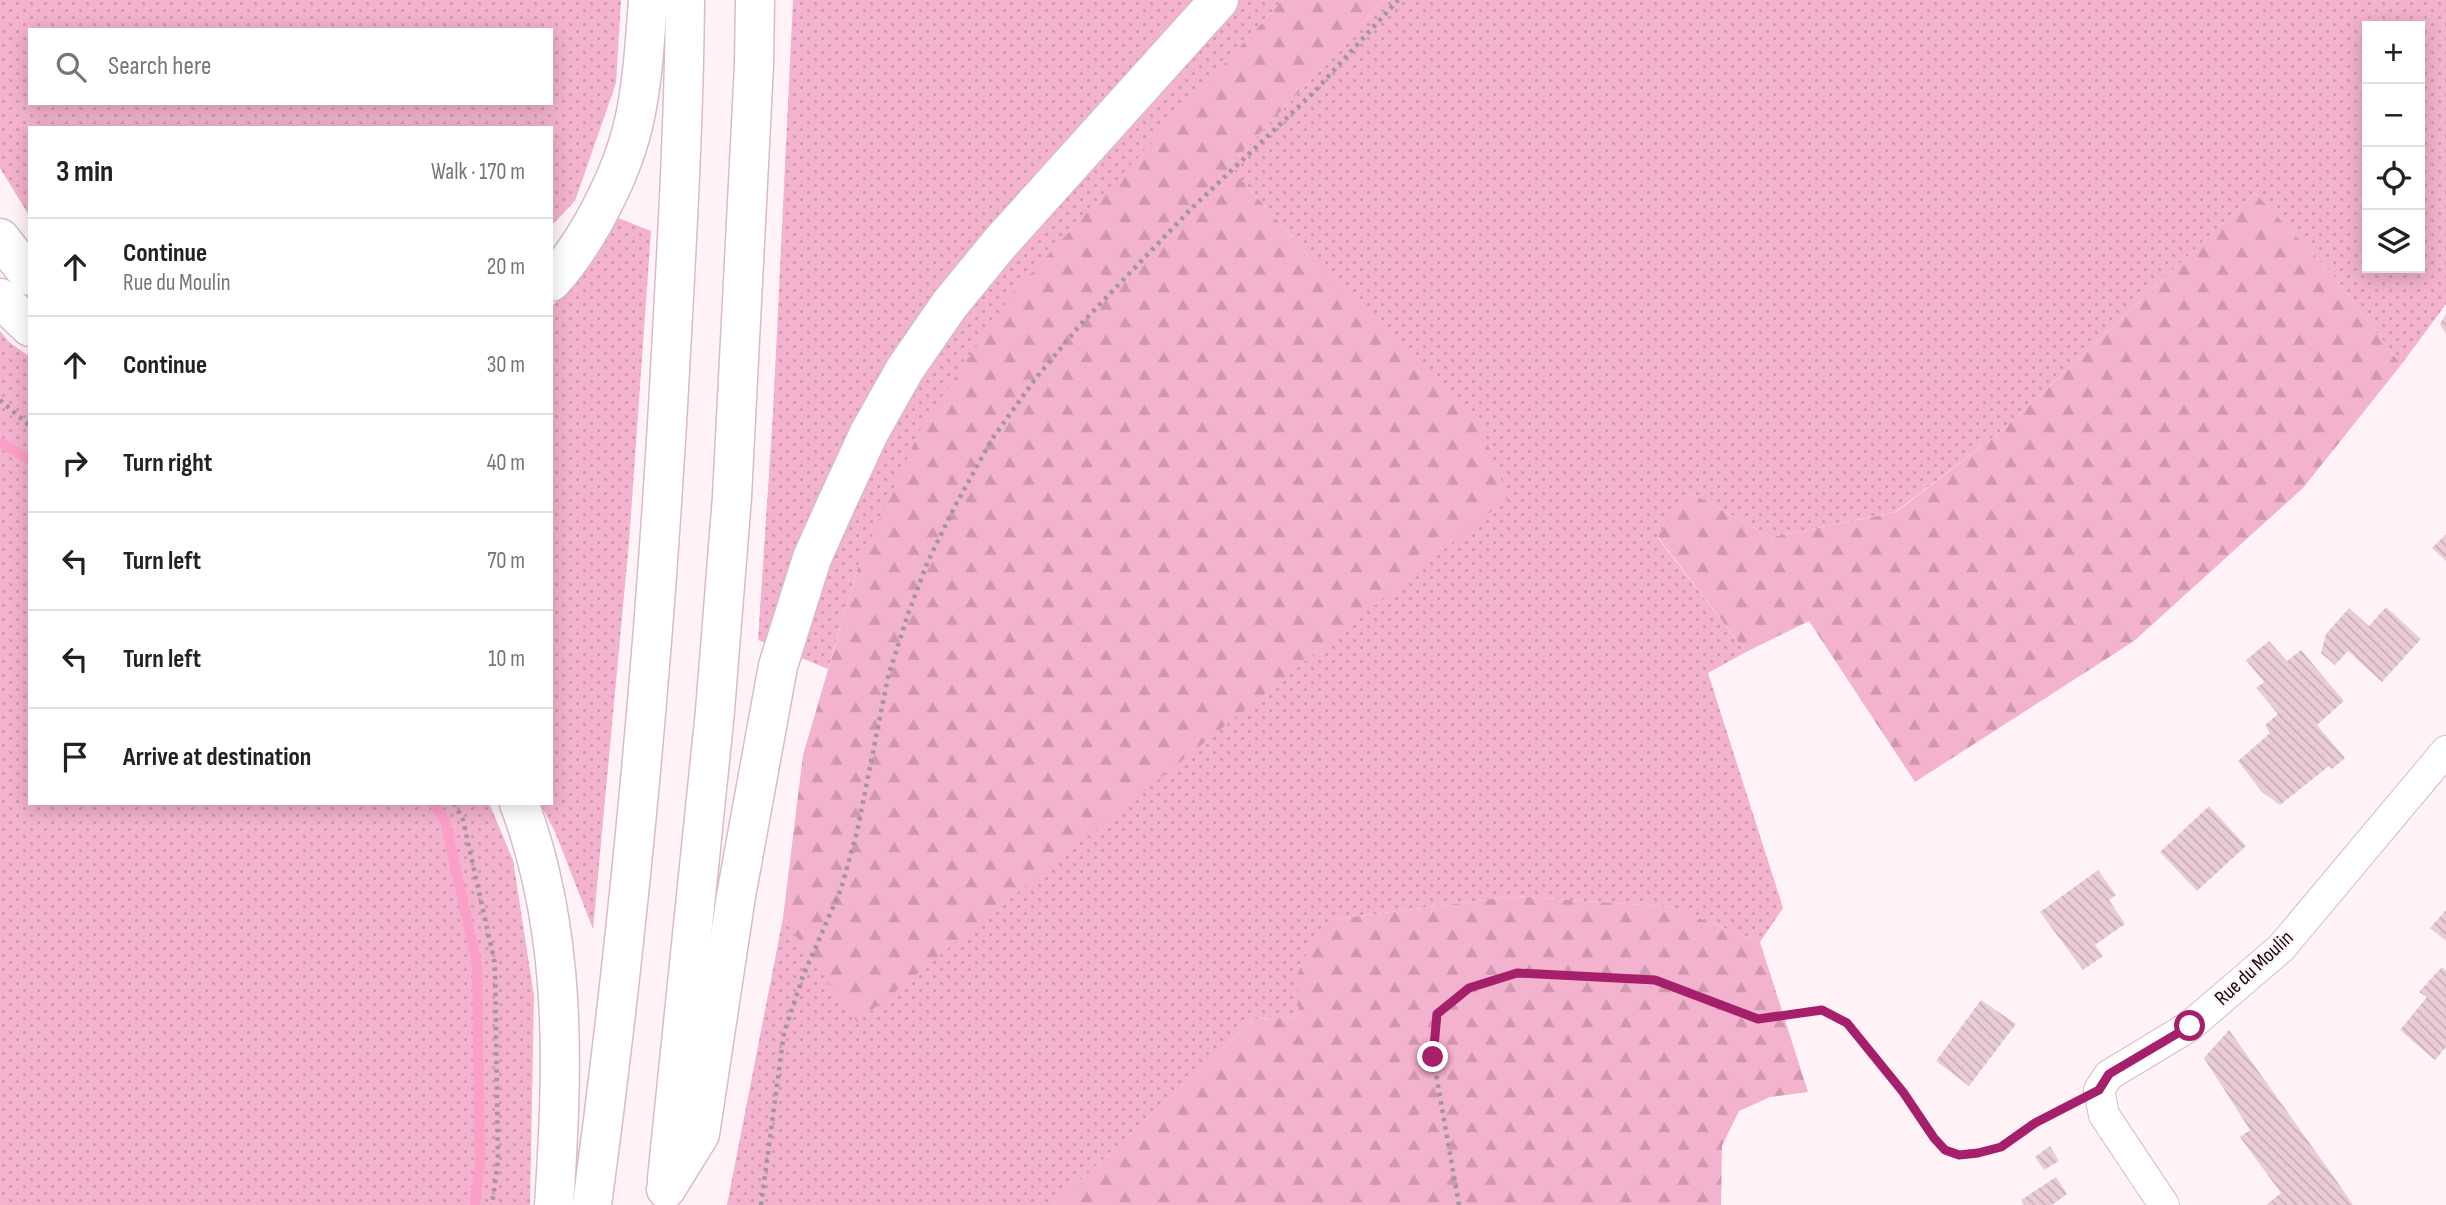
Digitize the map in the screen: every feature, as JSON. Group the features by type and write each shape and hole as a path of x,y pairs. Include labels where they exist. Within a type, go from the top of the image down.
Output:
{"highway":[{"path":"553,279 584,239 626,147 635,117 648,0"},
{"path":"592,1205 648,709 666,458 684,94 685,0"},
{"path":"664,1197 715,711 732,498 754,78 755,0"},
{"path":"664,1197 700,1134 736,896 778,666 812,558 869,433 905,369 950,304 1000,243 1219,0"},
{"path":"0,238 28,273"},
{"path":"0,298 28,325"},
{"path":"520,805 545,889 557,967 560,1060 554,1205"}],"street":[{"name":"Rue du Moulin","path":"2099,1090 2109,1074 2190,1026 2281,948 2446,751"},
{"path":"2099,1090 2104,1115 2164,1205"}],"path":[{"path":"761,1205 784,1033 803,976 841,889 857,832 887,677 928,561 955,506 992,439 1036,377 1080,325 1194,207 1314,92 1398,0"},
{"path":"0,400 28,424"},
{"path":"455,805 463,820 495,964 498,1161 492,1205"},
{"path":"1459,1205 1433,1057 1437,1014 1469,988 1517,973 1655,980 1758,1019 1822,1010 1847,1023 1903,1092 1934,1138 1945,1150 1959,1155 2001,1147 2035,1123 2099,1090"}],"green space":[{"path":"0,0 621,0 616,83 575,201 553,224 553,126 28,126 28,214 0,168"},
{"path":"793,0 1283,0 1014,293 859,564 828,669 758,640 773,413"},
{"path":"1283,0 1383,0 1339,51 1229,165 1312,260 1481,426 1508,498 857,1022 783,918 803,755 859,564 922,426 1013,293"},
{"path":"1383,0 2446,0 2446,304 2401,365 2336,278 2255,193 2004,429 1895,512 1772,537 1691,493 1657,537 1746,652 1708,673 1783,908 1760,942 1671,907 1515,896 1336,919 1299,1017 1254,1019 1054,1205 727,1205 783,918 858,1021 1312,260 1229,165 1339,51"},
{"path":"2255,193 2336,278 2401,365 2303,488 2134,641 1915,782 1809,621 1746,652 1657,536 1691,493 1772,537 1896,512 2004,429"},
{"path":"613,216 651,231 629,542 593,929 555,832 541,805 553,805 553,305 573,286"},
{"path":"0,331 9,342 28,356 28,805 490,805 513,860 534,996 530,1205 0,1205"},
{"path":"1515,896 1671,907 1760,942 1808,1092 1770,1097 1739,1111 1722,1146 1721,1205 1054,1205 1254,1019 1299,1017 1297,976 1313,937 1336,919"}],"building":[{"path":"2446,314 2446,334 2440,324"},
{"path":"2446,534 2446,561 2432,548"},
{"path":"2386,607 2421,639 2382,682 2348,651 2335,665 2321,653 2326,634 2349,608 2369,626"},
{"path":"2269,641 2287,661 2301,650 2344,701 2317,725 2345,758 2332,769 2329,766 2280,805 2262,792 2238,761 2270,733 2265,725 2278,714 2256,688 2264,682 2246,660"},
{"path":"2209,806 2246,846 2197,891 2160,852"},
{"path":"2098,870 2116,895 2109,900 2125,924 2095,945 2103,956 2083,970 2040,912"},
{"path":"2446,910 2446,941 2430,928"},
{"path":"2442,967 2446,971 2446,1047 2435,1060 2400,1030 2427,997 2419,992"},
{"path":"1981,1000 2016,1024 1969,1086 1936,1061"},
{"path":"2229,1030 2353,1205 2266,1205 2281,1193 2240,1137 2250,1130 2204,1058"},
{"path":"2050,1146 2059,1161 2044,1170 2035,1157"},
{"path":"2056,1177 2067,1194 2052,1205 2024,1205 2021,1200"}],"waterway":[{"path":"1,443 28,459"},
{"path":"434,805 445,821 477,964 480,1162 475,1205"}],"route":[{"path":"1433,1057 1437,1014 1469,988 1517,973 1655,980 1758,1019 1822,1010 1847,1023 1903,1092 1934,1138 1945,1150 1959,1155 2001,1147 2035,1123 2099,1090 2109,1074 2190,1026"}]}
